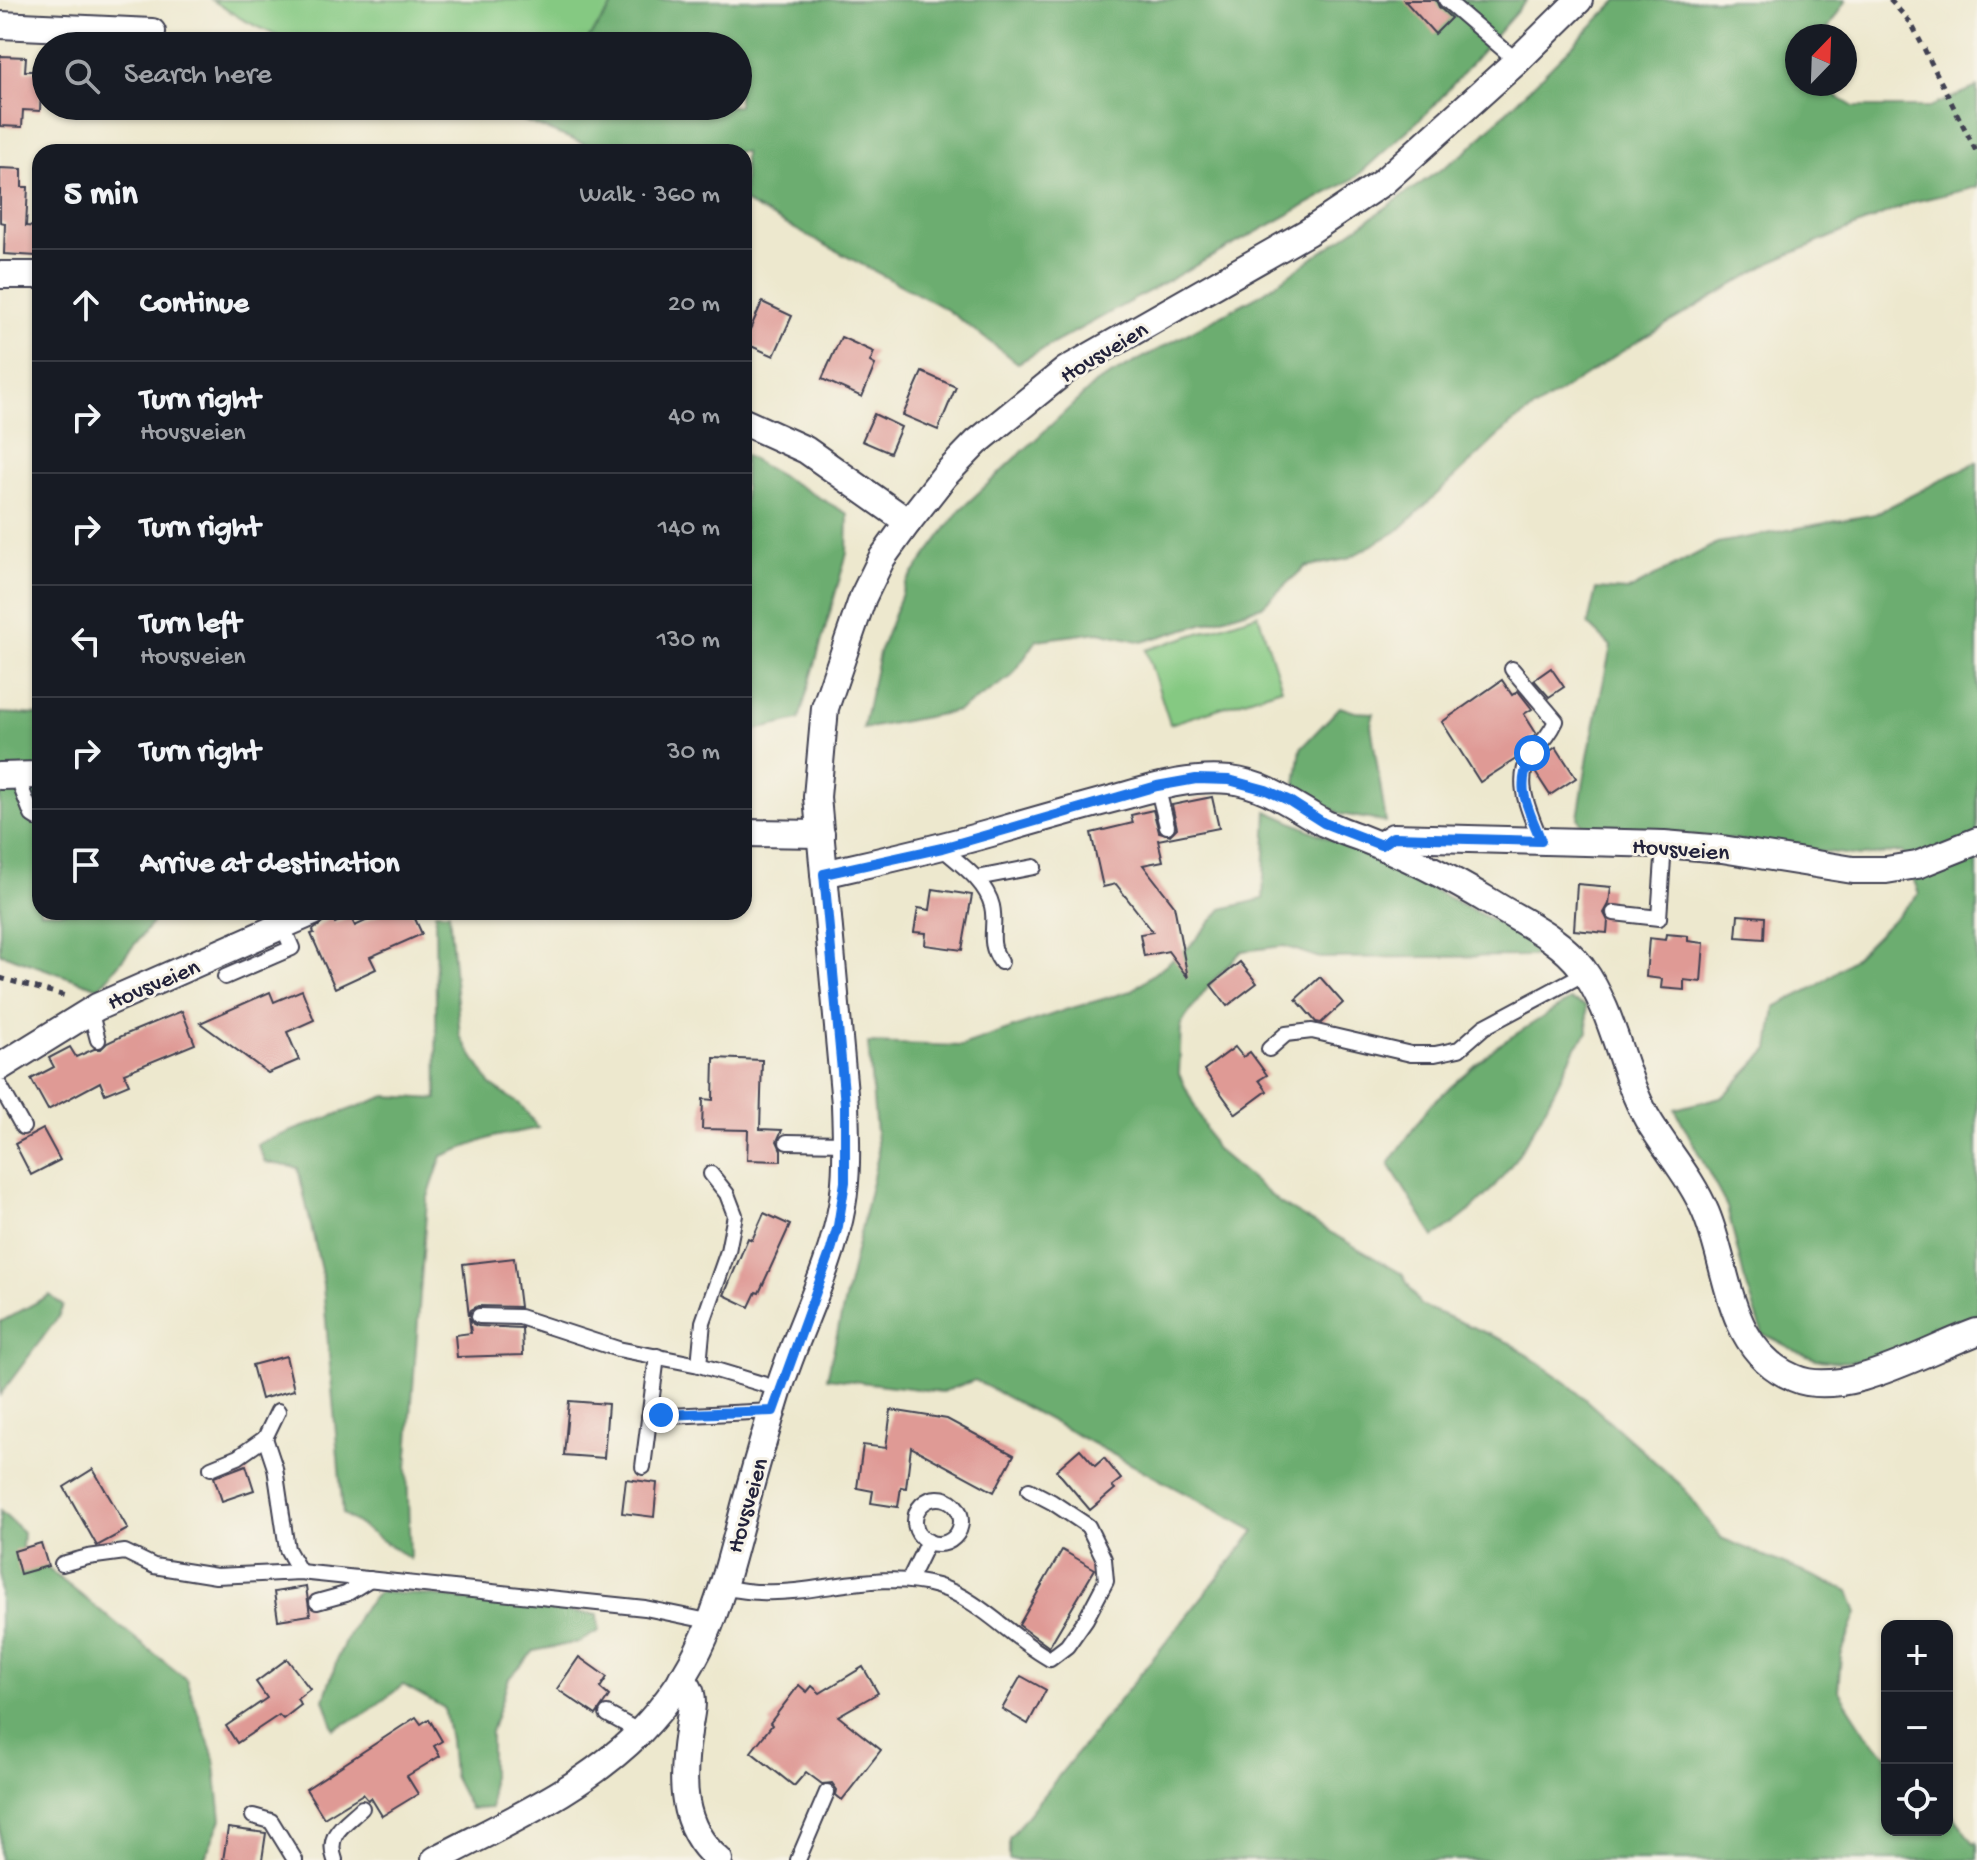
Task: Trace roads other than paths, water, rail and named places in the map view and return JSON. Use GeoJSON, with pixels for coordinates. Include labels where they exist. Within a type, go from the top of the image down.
{"type":"FeatureCollection","features":[{"type":"Feature","properties":{"kind":"street","name":"Hovsveien"},"geometry":{"type":"LineString","coordinates":[[435,1860],[577,1781],[614,1755],[640,1732],[682,1678],[713,1622],[776,1400],[838,1226],[845,1182],[846,1143],[817,797],[825,708],[863,597],[882,558],[945,475],[977,442],[1034,395],[1066,370],[1308,232],[1383,182],[1517,61],[1579,0]]}},
{"type":"Feature","properties":{"kind":"street"},"geometry":{"type":"LineString","coordinates":[[0,25],[152,32]]}},
{"type":"Feature","properties":{"kind":"street"},"geometry":{"type":"LineString","coordinates":[[0,275],[32,275]]}},
{"type":"Feature","properties":{"kind":"street"},"geometry":{"type":"LineString","coordinates":[[752,426],[806,450],[908,522]]}},
{"type":"Feature","properties":{"kind":"street"},"geometry":{"type":"LineString","coordinates":[[824,874],[942,848],[1157,786],[1196,779],[1244,783],[1288,800],[1324,823],[1446,875],[1561,945],[1585,973],[1607,1009],[1631,1084],[1647,1117],[1690,1182],[1706,1214],[1737,1318],[1753,1348],[1772,1366],[1795,1379],[1824,1385],[1889,1370],[1977,1332]]}},
{"type":"Feature","properties":{"kind":"street"},"geometry":{"type":"LineString","coordinates":[[752,833],[821,834]]}},
{"type":"Feature","properties":{"kind":"street","name":"Hovsveien"},"geometry":{"type":"LineString","coordinates":[[1381,845],[1393,837],[1664,844],[1722,849],[1853,870],[1917,865],[1977,841]]}},
{"type":"Feature","properties":{"kind":"street"},"geometry":{"type":"LineString","coordinates":[[1446,875],[1445,857],[1452,839]]}},
{"type":"Feature","properties":{"kind":"street","name":"Hovsveien"},"geometry":{"type":"LineString","coordinates":[[0,1067],[98,1006],[297,920]]}},
{"type":"Feature","properties":{"kind":"street"},"geometry":{"type":"LineString","coordinates":[[682,1678],[692,1695],[683,1763],[684,1793],[689,1818],[710,1857]]}},
{"type":"Feature","properties":{"kind":"lane"},"geometry":{"type":"LineString","coordinates":[[1446,0],[1517,61]]}},
{"type":"Feature","properties":{"kind":"lane"},"geometry":{"type":"LineString","coordinates":[[1512,669],[1556,721],[1548,737],[1532,753],[1522,773],[1524,797],[1541,841]]}},
{"type":"Feature","properties":{"kind":"lane"},"geometry":{"type":"LineString","coordinates":[[19,776],[32,815]]}},
{"type":"Feature","properties":{"kind":"lane"},"geometry":{"type":"LineString","coordinates":[[1157,786],[1167,826]]}},
{"type":"Feature","properties":{"kind":"lane"},"geometry":{"type":"LineString","coordinates":[[1614,913],[1659,918],[1664,844]]}},
{"type":"Feature","properties":{"kind":"lane"},"geometry":{"type":"LineString","coordinates":[[942,848],[977,878],[992,906],[992,950],[1001,962]]}},
{"type":"Feature","properties":{"kind":"lane"},"geometry":{"type":"LineString","coordinates":[[977,878],[1034,867]]}},
{"type":"Feature","properties":{"kind":"lane"},"geometry":{"type":"LineString","coordinates":[[225,977],[292,948],[283,927]]}},
{"type":"Feature","properties":{"kind":"lane"},"geometry":{"type":"LineString","coordinates":[[1269,1049],[1286,1034],[1312,1031],[1411,1054],[1435,1054],[1459,1049],[1484,1027],[1585,973]]}},
{"type":"Feature","properties":{"kind":"lane"},"geometry":{"type":"LineString","coordinates":[[98,1006],[98,1040]]}},
{"type":"Feature","properties":{"kind":"lane"},"geometry":{"type":"LineString","coordinates":[[0,1086],[23,1127]]}},
{"type":"Feature","properties":{"kind":"lane"},"geometry":{"type":"LineString","coordinates":[[787,1142],[846,1143]]}},
{"type":"Feature","properties":{"kind":"lane"},"geometry":{"type":"LineString","coordinates":[[699,1365],[703,1322],[728,1251],[735,1215],[727,1194],[711,1174]]}},
{"type":"Feature","properties":{"kind":"lane"},"geometry":{"type":"LineString","coordinates":[[479,1316],[520,1317],[618,1349],[699,1365],[776,1400]]}},
{"type":"Feature","properties":{"kind":"lane"},"geometry":{"type":"LineString","coordinates":[[643,1467],[657,1356]]}},
{"type":"Feature","properties":{"kind":"lane"},"geometry":{"type":"LineString","coordinates":[[649,1417],[776,1400]]}},
{"type":"Feature","properties":{"kind":"lane"},"geometry":{"type":"LineString","coordinates":[[211,1468],[238,1457],[265,1438],[278,1411]]}},
{"type":"Feature","properties":{"kind":"lane"},"geometry":{"type":"LineString","coordinates":[[265,1438],[275,1468],[287,1549],[300,1572]]}},
{"type":"Feature","properties":{"kind":"lane"},"geometry":{"type":"LineString","coordinates":[[724,1588],[761,1592],[909,1580],[940,1587],[972,1603],[1028,1647],[1050,1659],[1067,1646],[1086,1619],[1106,1581],[1104,1559],[1088,1526],[1029,1490]]}},
{"type":"Feature","properties":{"kind":"lane"},"geometry":{"type":"LineString","coordinates":[[909,1580],[928,1541]]}},
{"type":"Feature","properties":{"kind":"lane"},"geometry":{"type":"LineString","coordinates":[[62,1564],[125,1552],[154,1566],[216,1576],[300,1572],[645,1608],[713,1622]]}},
{"type":"Feature","properties":{"kind":"lane"},"geometry":{"type":"LineString","coordinates":[[317,1602],[346,1594],[370,1579]]}},
{"type":"Feature","properties":{"kind":"lane"},"geometry":{"type":"LineString","coordinates":[[607,1714],[640,1732]]}},
{"type":"Feature","properties":{"kind":"lane"},"geometry":{"type":"LineString","coordinates":[[798,1860],[827,1792]]}},
{"type":"Feature","properties":{"kind":"lane"},"geometry":{"type":"LineString","coordinates":[[335,1860],[333,1838],[344,1822],[362,1808]]}},
{"type":"Feature","properties":{"kind":"lane"},"geometry":{"type":"LineString","coordinates":[[253,1816],[271,1821],[295,1860]]}}]}
